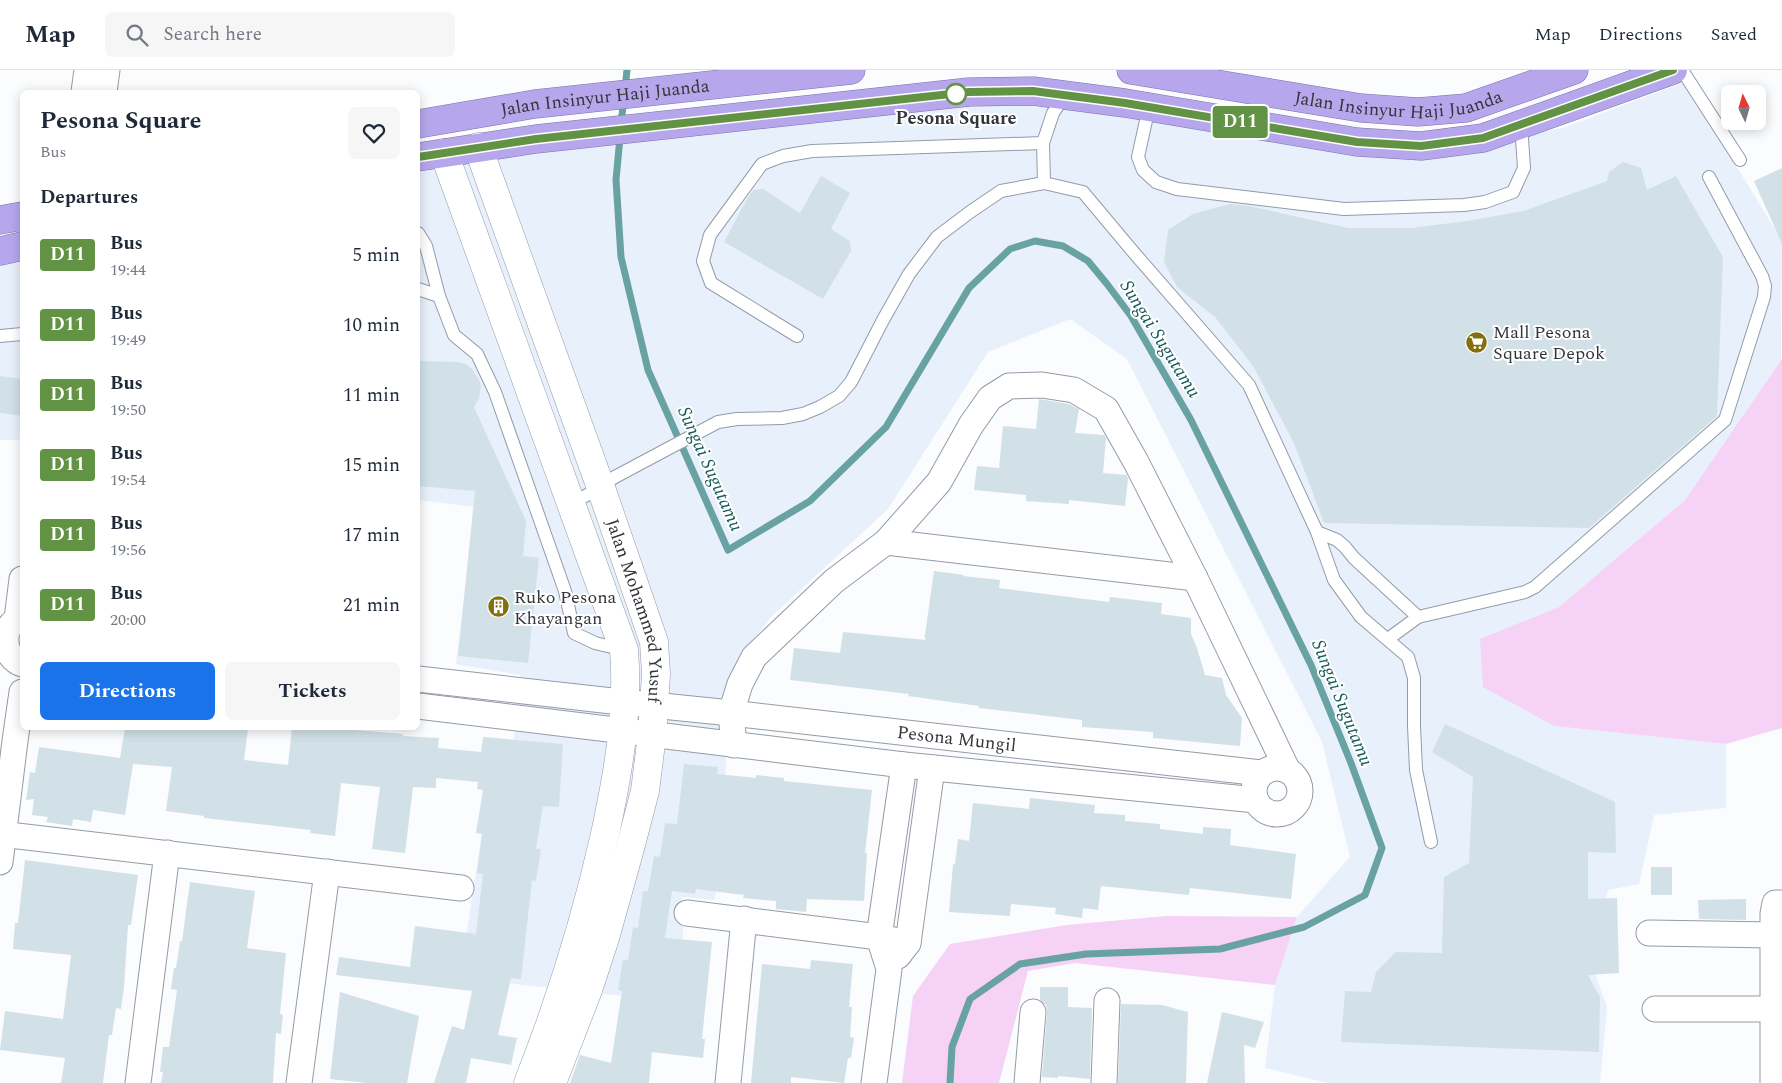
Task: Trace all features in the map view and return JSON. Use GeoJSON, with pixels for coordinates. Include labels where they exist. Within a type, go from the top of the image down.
{"type":"FeatureCollection","features":[{"type":"Feature","properties":{"kind":"highway","name":"Jalan Insinyur Haji Juanda"},"geometry":{"type":"LineString","coordinates":[[420,124],[535,104],[851,70]]}},
{"type":"Feature","properties":{"kind":"highway","name":"Jalan Insinyur Haji Juanda"},"geometry":{"type":"LineString","coordinates":[[1130,70],[1362,108],[1418,112],[1466,108],[1574,70]]}},
{"type":"Feature","properties":{"kind":"highway","name":"Jalan Insinyur Haji Juanda"},"geometry":{"type":"LineString","coordinates":[[420,157],[536,139],[969,92],[1033,91],[1149,107],[1357,142],[1421,146],[1483,138],[1673,70]]}},
{"type":"Feature","properties":{"kind":"highway"},"geometry":{"type":"LineString","coordinates":[[0,220],[20,216]]}},
{"type":"Feature","properties":{"kind":"highway"},"geometry":{"type":"LineString","coordinates":[[0,251],[20,246]]}},
{"type":"Feature","properties":{"kind":"main road","name":"Jalan Mohammed Yusuf"},"geometry":{"type":"LineString","coordinates":[[478,147],[607,483],[654,642],[656,674],[652,735],[645,791],[605,938],[588,990],[552,1083]]}},
{"type":"Feature","properties":{"kind":"main road","name":"Jalan Mohammed Yusuf"},"geometry":{"type":"LineString","coordinates":[[444,153],[624,650],[626,674],[618,702],[616,786],[577,946],[548,1033],[528,1083]]}},
{"type":"Feature","properties":{"kind":"street"},"geometry":{"type":"LineString","coordinates":[[734,745],[731,713],[740,684],[754,657],[834,581],[886,542],[939,482],[971,425],[990,398],[1009,386],[1042,385],[1074,390],[1106,409],[1136,462],[1195,578],[1287,769]]}},
{"type":"Feature","properties":{"kind":"street"},"geometry":{"type":"LineString","coordinates":[[886,542],[1195,578]]}},
{"type":"Feature","properties":{"kind":"street"},"geometry":{"type":"LineString","coordinates":[[11,658],[4,643],[12,624],[20,589]]}},
{"type":"Feature","properties":{"kind":"street","name":"Pesona Mungil"},"geometry":{"type":"LineString","coordinates":[[420,679],[1261,773]]}},
{"type":"Feature","properties":{"kind":"street"},"geometry":{"type":"LineString","coordinates":[[470,712],[474,686]]}},
{"type":"Feature","properties":{"kind":"street"},"geometry":{"type":"LineString","coordinates":[[0,862],[2,834],[20,706]]}},
{"type":"Feature","properties":{"kind":"street","name":"Pesona Mungil"},"geometry":{"type":"LineString","coordinates":[[420,706],[904,765],[1256,800]]}},
{"type":"Feature","properties":{"kind":"street"},"geometry":{"type":"LineString","coordinates":[[874,1083],[889,969],[879,937],[904,765]]}},
{"type":"Feature","properties":{"kind":"street"},"geometry":{"type":"LineString","coordinates":[[889,969],[908,942],[932,768]]}},
{"type":"Feature","properties":{"kind":"street"},"geometry":{"type":"LineString","coordinates":[[1270,768],[1287,769],[1293,773],[1301,786],[1299,801],[1288,812],[1273,814],[1260,806],[1254,795],[1255,783],[1261,773],[1270,768]]}},
{"type":"Feature","properties":{"kind":"street"},"geometry":{"type":"LineString","coordinates":[[2,834],[461,888]]}},
{"type":"Feature","properties":{"kind":"street"},"geometry":{"type":"LineString","coordinates":[[138,1083],[167,853]]}},
{"type":"Feature","properties":{"kind":"street"},"geometry":{"type":"LineString","coordinates":[[299,1083],[327,872]]}},
{"type":"Feature","properties":{"kind":"street"},"geometry":{"type":"LineString","coordinates":[[1773,1083],[1773,914],[1775,903],[1782,903]]}},
{"type":"Feature","properties":{"kind":"street"},"geometry":{"type":"LineString","coordinates":[[687,913],[908,942]]}},
{"type":"Feature","properties":{"kind":"street"},"geometry":{"type":"LineString","coordinates":[[728,1083],[744,919]]}},
{"type":"Feature","properties":{"kind":"street"},"geometry":{"type":"LineString","coordinates":[[1649,933],[1773,935]]}},
{"type":"Feature","properties":{"kind":"street"},"geometry":{"type":"LineString","coordinates":[[1104,1083],[1107,1001]]}},
{"type":"Feature","properties":{"kind":"street"},"geometry":{"type":"LineString","coordinates":[[1655,1009],[1773,1009]]}},
{"type":"Feature","properties":{"kind":"street"},"geometry":{"type":"LineString","coordinates":[[1027,1083],[1033,1012]]}},
{"type":"Feature","properties":{"kind":"lane"},"geometry":{"type":"LineString","coordinates":[[1682,70],[1740,160]]}},
{"type":"Feature","properties":{"kind":"lane"},"geometry":{"type":"LineString","coordinates":[[1044,183],[1043,143],[1053,113],[1065,95]]}},
{"type":"Feature","properties":{"kind":"lane"},"geometry":{"type":"LineString","coordinates":[[1149,107],[1138,157],[1143,170],[1156,182],[1177,189],[1344,209],[1464,205],[1485,202],[1513,192],[1524,168],[1521,124]]}},
{"type":"Feature","properties":{"kind":"lane"},"geometry":{"type":"LineString","coordinates":[[797,336],[711,283],[703,261],[710,235],[762,164],[783,156],[812,151],[1043,143]]}},
{"type":"Feature","properties":{"kind":"lane"},"geometry":{"type":"LineString","coordinates":[[1388,639],[1418,616],[1525,592],[1535,587],[1725,420],[1764,297],[1765,286],[1762,276],[1709,178]]}},
{"type":"Feature","properties":{"kind":"lane"},"geometry":{"type":"LineString","coordinates":[[571,503],[718,422],[737,419],[782,418],[803,414],[839,396],[851,382],[882,320],[909,274],[937,237],[1001,191],[1044,183],[1084,192],[1135,254],[1249,385],[1317,532],[1334,580],[1361,617],[1408,656],[1414,678],[1416,770],[1431,842]]}},
{"type":"Feature","properties":{"kind":"lane"},"geometry":{"type":"LineString","coordinates":[[420,236],[426,246],[439,296],[454,335],[478,354],[495,392],[565,591],[574,633],[595,643],[624,650]]}},
{"type":"Feature","properties":{"kind":"lane"},"geometry":{"type":"LineString","coordinates":[[420,290],[439,296]]}},
{"type":"Feature","properties":{"kind":"lane"},"geometry":{"type":"LineString","coordinates":[[0,336],[20,334]]}},
{"type":"Feature","properties":{"kind":"lane"},"geometry":{"type":"LineString","coordinates":[[1317,532],[1337,540],[1418,616]]}},
{"type":"Feature","properties":{"kind":"shaded area","name":"Mall Pesona Square Depok"},"geometry":{"type":"Polygon","coordinates":[[[1685,82],[1782,241],[1781,361],[1685,500],[1559,607],[1480,640],[1554,726],[1726,744],[1726,808],[1654,815],[1639,884],[1608,890],[1593,968],[1607,1007],[1600,1083],[1328,1083],[1265,1068],[1275,985],[1297,917],[1350,857],[1322,742],[1127,359],[1070,319],[988,352],[888,509],[770,618],[734,667],[715,900],[682,897],[685,1009],[633,997],[460,978],[489,786],[509,788],[520,675],[456,664],[475,507],[420,500],[420,164],[977,99],[1200,115],[1416,155],[1563,128],[1685,82]]]}},
{"type":"Feature","properties":{"kind":"shaded area"},"geometry":{"type":"Polygon","coordinates":[[[20,246],[19,440],[0,440],[0,251],[20,246]]]}},
{"type":"Feature","properties":{"kind":"shaded area"},"geometry":{"type":"Polygon","coordinates":[[[1782,359],[1782,728],[1726,744],[1554,726],[1483,687],[1480,639],[1559,607],[1685,500],[1782,359]]]}},
{"type":"Feature","properties":{"kind":"shaded area"},"geometry":{"type":"Polygon","coordinates":[[[1166,916],[1297,917],[1275,985],[1075,963],[1028,971],[999,1083],[902,1083],[913,996],[950,944],[1067,925],[1166,916]]]}},
{"type":"Feature","properties":{"kind":"building","name":"Mall Pesona Square Depok"},"geometry":{"type":"Polygon","coordinates":[[[1623,162],[1641,168],[1647,190],[1676,176],[1723,257],[1717,416],[1589,528],[1324,523],[1294,443],[1253,366],[1215,317],[1177,287],[1164,262],[1168,230],[1193,214],[1230,204],[1249,206],[1348,228],[1411,228],[1523,211],[1607,181],[1609,172],[1623,162]]]}},
{"type":"Feature","properties":{"kind":"building"},"geometry":{"type":"Polygon","coordinates":[[[1782,168],[1782,244],[1754,181],[1782,168]]]}},
{"type":"Feature","properties":{"kind":"building"},"geometry":{"type":"Polygon","coordinates":[[[821,176],[850,193],[831,229],[850,241],[851,251],[823,299],[724,242],[753,190],[763,189],[800,213],[821,176]]]}},
{"type":"Feature","properties":{"kind":"building"},"geometry":{"type":"Polygon","coordinates":[[[420,361],[466,364],[472,369],[479,380],[481,386],[479,398],[474,407],[526,521],[523,556],[539,558],[528,663],[458,656],[475,491],[420,486],[420,361]]]}},
{"type":"Feature","properties":{"kind":"building"},"geometry":{"type":"Polygon","coordinates":[[[0,376],[20,379],[20,416],[0,413],[0,376]]]}},
{"type":"Feature","properties":{"kind":"building"},"geometry":{"type":"Polygon","coordinates":[[[1039,399],[1069,404],[1079,409],[1075,433],[1104,435],[1106,438],[1103,473],[1127,475],[1125,506],[1069,500],[1069,504],[1026,501],[1026,495],[974,490],[977,466],[999,468],[1003,426],[1036,429],[1039,399]]]}},
{"type":"Feature","properties":{"kind":"building"},"geometry":{"type":"Polygon","coordinates":[[[934,571],[1000,580],[999,588],[1109,602],[1110,597],[1162,603],[1161,614],[1191,618],[1191,634],[1205,675],[1222,678],[1226,695],[1242,718],[1240,746],[1153,738],[1153,732],[1082,727],[1082,720],[979,708],[979,706],[908,696],[909,694],[790,680],[794,648],[840,653],[843,632],[926,640],[924,635],[934,571]]]}},
{"type":"Feature","properties":{"kind":"building"},"geometry":{"type":"Polygon","coordinates":[[[1445,724],[1615,802],[1616,853],[1588,852],[1588,899],[1617,898],[1619,973],[1588,975],[1600,997],[1599,1052],[1341,1042],[1345,991],[1371,992],[1376,972],[1396,952],[1442,953],[1444,877],[1469,863],[1473,777],[1432,752],[1445,724]]]}},
{"type":"Feature","properties":{"kind":"building"},"geometry":{"type":"Polygon","coordinates":[[[125,730],[248,730],[244,760],[288,765],[292,730],[354,730],[439,738],[438,748],[481,752],[483,737],[563,744],[559,807],[543,806],[536,849],[541,849],[536,881],[532,880],[521,979],[511,978],[498,1035],[517,1038],[511,1065],[471,1058],[466,1083],[434,1083],[452,1026],[464,1030],[472,991],[336,975],[339,957],[410,967],[415,926],[476,934],[483,874],[477,873],[482,834],[476,833],[483,790],[477,789],[478,782],[436,778],[436,788],[413,787],[405,853],[372,849],[380,787],[341,783],[335,836],[310,833],[311,830],[204,818],[204,816],[166,811],[172,767],[133,764],[125,815],[93,810],[91,822],[73,819],[72,826],[46,822],[48,817],[32,815],[34,799],[26,800],[30,772],[35,773],[39,747],[120,758],[125,730]]]}},
{"type":"Feature","properties":{"kind":"building"},"geometry":{"type":"Polygon","coordinates":[[[684,764],[718,767],[717,774],[756,778],[756,775],[784,778],[784,781],[872,790],[865,853],[867,853],[864,901],[807,899],[806,912],[776,909],[776,901],[743,898],[744,895],[696,889],[695,894],[672,891],[665,938],[712,942],[702,1039],[705,1039],[703,1058],[652,1052],[649,1083],[570,1083],[580,1055],[611,1063],[622,991],[618,990],[623,960],[628,960],[633,927],[638,928],[643,891],[648,891],[654,856],[660,857],[665,823],[677,824],[684,764]]]}},
{"type":"Feature","properties":{"kind":"building"},"geometry":{"type":"Polygon","coordinates":[[[1030,798],[1095,805],[1094,813],[1125,815],[1125,821],[1160,824],[1160,829],[1203,834],[1203,827],[1231,829],[1230,845],[1296,854],[1291,899],[1190,888],[1189,895],[1101,886],[1098,910],[1083,908],[1082,918],[1055,914],[1056,908],[1011,904],[1010,916],[949,912],[953,864],[955,864],[958,839],[969,841],[973,803],[1029,809],[1030,798]]]}},
{"type":"Feature","properties":{"kind":"building"},"geometry":{"type":"Polygon","coordinates":[[[25,860],[138,875],[131,925],[128,925],[121,1009],[116,1008],[112,1035],[109,1035],[103,1083],[61,1083],[65,1058],[0,1050],[5,1011],[63,1019],[71,955],[13,949],[25,860]]]}},
{"type":"Feature","properties":{"kind":"building"},"geometry":{"type":"Polygon","coordinates":[[[1651,867],[1672,867],[1672,895],[1651,895],[1651,867]]]}},
{"type":"Feature","properties":{"kind":"building"},"geometry":{"type":"Polygon","coordinates":[[[190,882],[255,891],[247,948],[286,953],[280,1014],[283,1015],[281,1034],[276,1033],[273,1083],[161,1083],[163,1072],[160,1072],[163,1047],[169,1047],[177,990],[171,989],[174,968],[176,968],[180,941],[182,941],[190,882]]]}},
{"type":"Feature","properties":{"kind":"building"},"geometry":{"type":"Polygon","coordinates":[[[1746,899],[1746,920],[1699,919],[1698,900],[1746,899]]]}},
{"type":"Feature","properties":{"kind":"building"},"geometry":{"type":"Polygon","coordinates":[[[811,960],[853,964],[849,1007],[852,1007],[850,1037],[854,1038],[851,1058],[848,1058],[844,1083],[791,1077],[791,1083],[751,1083],[762,964],[810,969],[811,960]]]}},
{"type":"Feature","properties":{"kind":"building"},"geometry":{"type":"Polygon","coordinates":[[[1040,987],[1068,987],[1068,1007],[1092,1008],[1090,1079],[1058,1076],[1058,1078],[1042,1077],[1047,1013],[1046,1005],[1040,1000],[1040,987]]]}},
{"type":"Feature","properties":{"kind":"building"},"geometry":{"type":"Polygon","coordinates":[[[340,992],[419,1016],[407,1083],[367,1083],[330,1079],[340,992]]]}},
{"type":"Feature","properties":{"kind":"building"},"geometry":{"type":"Polygon","coordinates":[[[1121,1004],[1162,1005],[1188,1012],[1186,1083],[1118,1083],[1121,1004]]]}},
{"type":"Feature","properties":{"kind":"building"},"geometry":{"type":"Polygon","coordinates":[[[1222,1012],[1264,1022],[1255,1048],[1244,1045],[1245,1083],[1207,1083],[1222,1012]]]}},
{"type":"Feature","properties":{"kind":"waterway","name":"Sungai Sugutamu"},"geometry":{"type":"LineString","coordinates":[[625,89],[627,70]]}},
{"type":"Feature","properties":{"kind":"waterway","name":"Sungai Sugutamu"},"geometry":{"type":"LineString","coordinates":[[621,123],[624,99]]}},
{"type":"Feature","properties":{"kind":"waterway","name":"Sungai Sugutamu"},"geometry":{"type":"LineString","coordinates":[[620,137],[616,180],[621,257],[648,370],[728,550],[810,501],[886,427],[969,288],[1010,249],[1035,241],[1063,246],[1088,261],[1131,316],[1191,420],[1311,665],[1351,763],[1382,848],[1365,895],[1304,927],[1220,949],[1086,954],[1020,964],[970,999],[952,1047],[950,1083]]}},
{"type":"Feature","properties":{"kind":"bus line","name":"D11"},"geometry":{"type":"LineString","coordinates":[[420,157],[536,139],[969,92],[1033,91],[1125,103],[1357,142],[1421,146],[1483,138],[1673,70]]}},
{"type":"Feature","properties":{"kind":"place","name":"Pesona Square"},"geometry":{"type":"Point","coordinates":[956,94]}},
{"type":"Feature","properties":{"kind":"place","name":"Mall Pesona Square Depok"},"geometry":{"type":"Point","coordinates":[1477,342]}},
{"type":"Feature","properties":{"kind":"place","name":"Ruko Pesona Khayangan"},"geometry":{"type":"Point","coordinates":[498,607]}}]}
